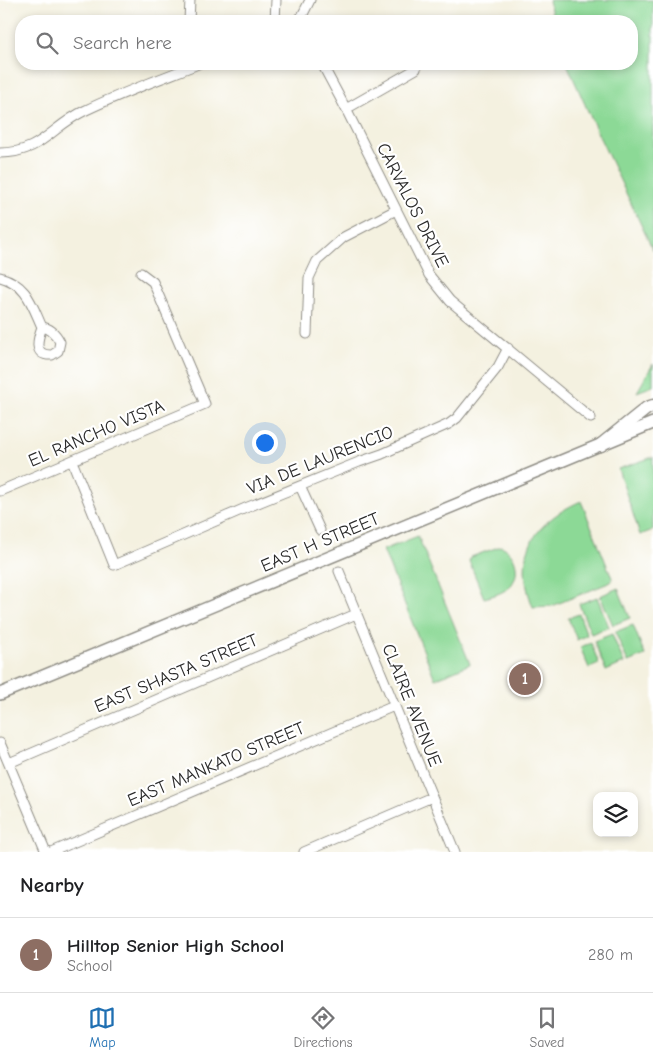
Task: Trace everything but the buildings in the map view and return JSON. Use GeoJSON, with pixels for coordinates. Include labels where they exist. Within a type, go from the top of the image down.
{"type":"FeatureCollection","features":[{"type":"Feature","properties":{"kind":"highway"},"geometry":{"type":"LineString","coordinates":[[601,444],[647,408],[653,406]]}},
{"type":"Feature","properties":{"kind":"main road","name":"EAST H STREET"},"geometry":{"type":"LineString","coordinates":[[0,694],[653,423]]}},
{"type":"Feature","properties":{"kind":"street"},"geometry":{"type":"LineString","coordinates":[[189,15],[190,0]]}},
{"type":"Feature","properties":{"kind":"street"},"geometry":{"type":"LineString","coordinates":[[275,15],[276,0]]}},
{"type":"Feature","properties":{"kind":"street"},"geometry":{"type":"LineString","coordinates":[[302,15],[310,0]]}},
{"type":"Feature","properties":{"kind":"street"},"geometry":{"type":"LineString","coordinates":[[175,73],[178,70]]}},
{"type":"Feature","properties":{"kind":"street"},"geometry":{"type":"LineString","coordinates":[[0,154],[28,149],[63,123],[82,112],[183,70]]}},
{"type":"Feature","properties":{"kind":"street","name":"CARVALOS DRIVE"},"geometry":{"type":"LineString","coordinates":[[325,70],[431,278],[450,301],[591,418]]}},
{"type":"Feature","properties":{"kind":"street"},"geometry":{"type":"LineString","coordinates":[[346,109],[414,70]]}},
{"type":"Feature","properties":{"kind":"street"},"geometry":{"type":"LineString","coordinates":[[307,334],[309,278],[317,261],[344,237],[396,210]]}},
{"type":"Feature","properties":{"kind":"street","name":"EL RANCHO VISTA"},"geometry":{"type":"LineString","coordinates":[[0,491],[205,404],[153,282],[141,273]]}},
{"type":"Feature","properties":{"kind":"street"},"geometry":{"type":"LineString","coordinates":[[0,277],[24,290],[42,327]]}},
{"type":"Feature","properties":{"kind":"street","name":"VIA DE LAURENCIO"},"geometry":{"type":"LineString","coordinates":[[72,461],[114,565],[248,507],[382,454],[449,424],[457,418],[498,367],[508,348]]}},
{"type":"Feature","properties":{"kind":"street"},"geometry":{"type":"LineString","coordinates":[[300,486],[320,530]]}},
{"type":"Feature","properties":{"kind":"street","name":"CLAIRE AVENUE"},"geometry":{"type":"LineString","coordinates":[[338,571],[455,852]]}},
{"type":"Feature","properties":{"kind":"street","name":"EAST SHASTA STREET"},"geometry":{"type":"LineString","coordinates":[[9,763],[356,614]]}},
{"type":"Feature","properties":{"kind":"street","name":"EAST MANKATO STREET"},"geometry":{"type":"LineString","coordinates":[[51,852],[394,706]]}},
{"type":"Feature","properties":{"kind":"street"},"geometry":{"type":"LineString","coordinates":[[0,743],[46,852]]}},
{"type":"Feature","properties":{"kind":"street"},"geometry":{"type":"LineString","coordinates":[[304,852],[432,797]]}},
{"type":"Feature","properties":{"kind":"green space"},"geometry":{"type":"Polygon","coordinates":[[[549,0],[653,0],[653,250],[570,70],[638,70],[638,15],[552,15],[549,0]]]}},
{"type":"Feature","properties":{"kind":"green space"},"geometry":{"type":"Polygon","coordinates":[[[653,364],[653,386],[637,392],[653,364]]]}},
{"type":"Feature","properties":{"kind":"green space"},"geometry":{"type":"Polygon","coordinates":[[[653,457],[653,530],[640,535],[618,469],[653,457]]]}},
{"type":"Feature","properties":{"kind":"green space"},"geometry":{"type":"Polygon","coordinates":[[[581,501],[612,578],[611,582],[552,606],[533,607],[527,589],[525,572],[526,557],[531,543],[550,520],[581,501]]]}},
{"type":"Feature","properties":{"kind":"green space"},"geometry":{"type":"Polygon","coordinates":[[[418,536],[470,664],[435,679],[383,550],[418,536]]]}},
{"type":"Feature","properties":{"kind":"green space"},"geometry":{"type":"Polygon","coordinates":[[[501,546],[507,549],[514,560],[516,566],[515,579],[504,591],[484,598],[469,561],[471,557],[501,546]]]}},
{"type":"Feature","properties":{"kind":"green space"},"geometry":{"type":"Polygon","coordinates":[[[618,588],[630,618],[613,625],[600,596],[618,588]]]}},
{"type":"Feature","properties":{"kind":"green space"},"geometry":{"type":"Polygon","coordinates":[[[597,597],[609,627],[591,634],[579,604],[597,597]]]}},
{"type":"Feature","properties":{"kind":"green space"},"geometry":{"type":"Polygon","coordinates":[[[579,614],[587,635],[577,640],[568,618],[579,614]]]}},
{"type":"Feature","properties":{"kind":"green space"},"geometry":{"type":"Polygon","coordinates":[[[633,625],[645,655],[628,662],[615,632],[633,625]]]}},
{"type":"Feature","properties":{"kind":"green space"},"geometry":{"type":"Polygon","coordinates":[[[612,634],[624,663],[606,671],[594,641],[612,634]]]}},
{"type":"Feature","properties":{"kind":"green space"},"geometry":{"type":"Polygon","coordinates":[[[591,643],[599,664],[589,668],[580,647],[591,643]]]}},
{"type":"Feature","properties":{"kind":"place","name":"Hilltop Senior High School"},"geometry":{"type":"Point","coordinates":[525,679]}}]}
